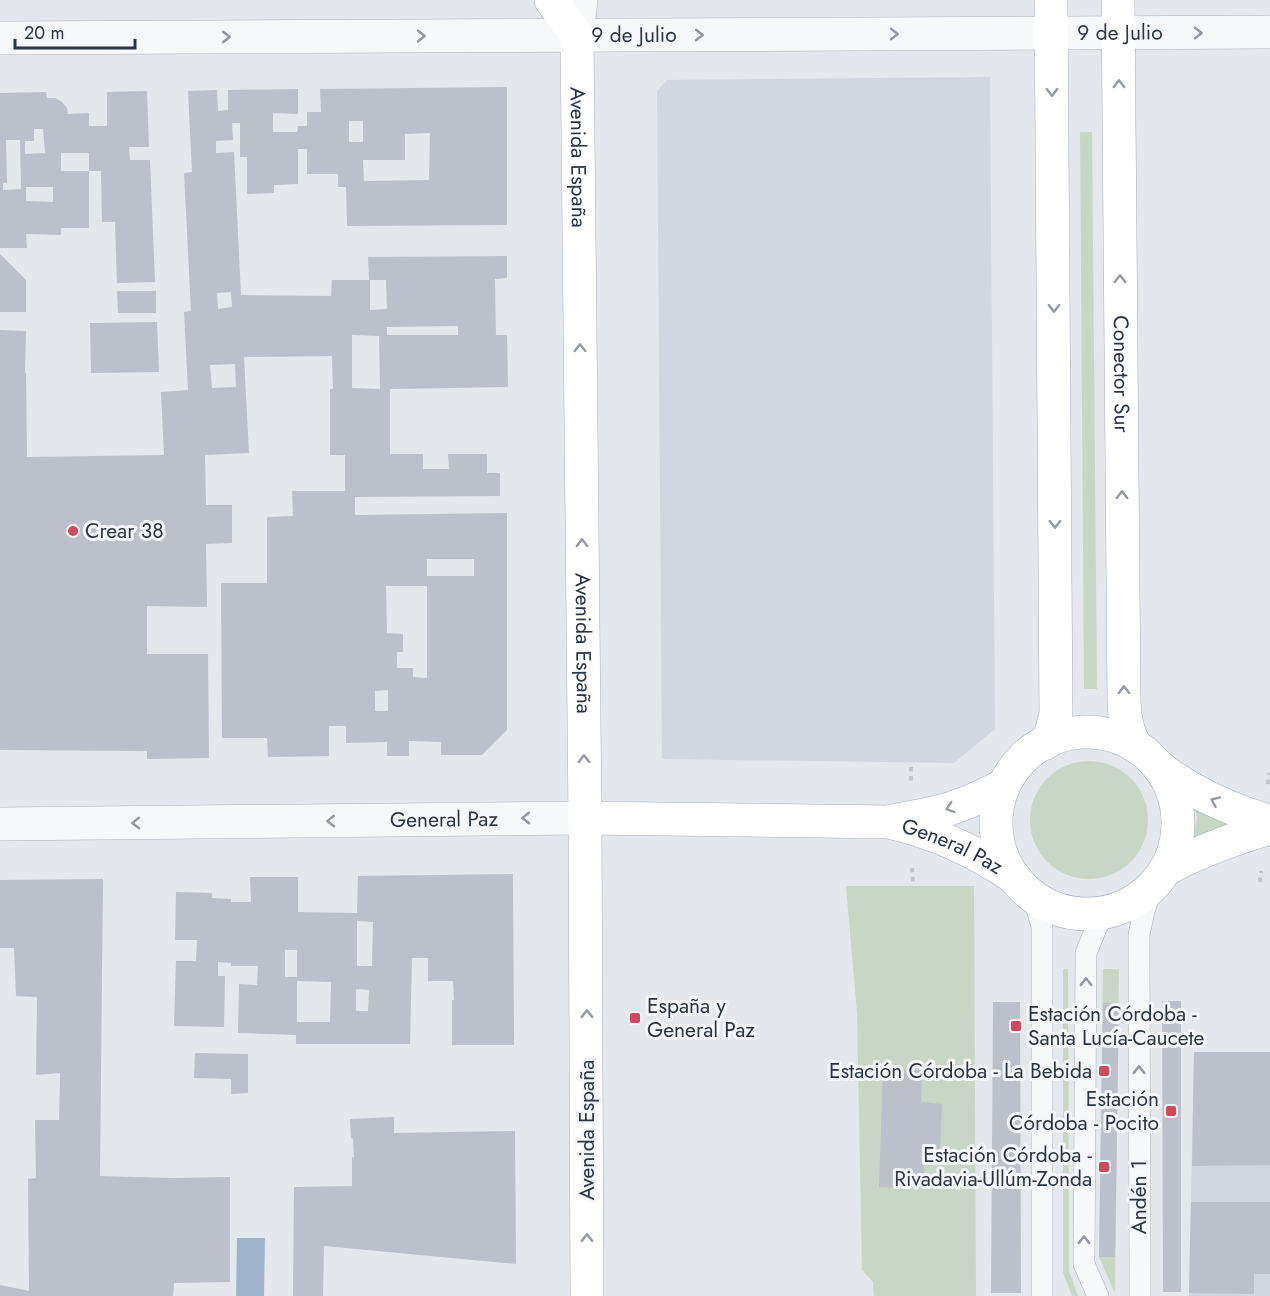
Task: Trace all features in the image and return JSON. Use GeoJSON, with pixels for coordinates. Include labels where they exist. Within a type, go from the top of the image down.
{"type":"FeatureCollection","features":[{"type":"Feature","properties":{"kind":"main road"},"geometry":{"type":"LineString","coordinates":[[551,0],[578,35]]}},
{"type":"Feature","properties":{"kind":"main road"},"geometry":{"type":"LineString","coordinates":[[1046,743],[1055,722],[1057,700],[1051,0]]}},
{"type":"Feature","properties":{"kind":"main road","name":"Conector Sur"},"geometry":{"type":"LineString","coordinates":[[1118,0],[1124,715],[1127,727],[1145,756],[1163,774],[1173,793],[1178,814],[1177,835],[1172,855],[1159,877]]}},
{"type":"Feature","properties":{"kind":"main road","name":"Avenida España"},"geometry":{"type":"LineString","coordinates":[[578,35],[587,1296]]}},
{"type":"Feature","properties":{"kind":"main road"},"geometry":{"type":"LineString","coordinates":[[1270,821],[1235,810],[1205,796],[1176,780],[1114,736],[1093,733],[1072,734],[1046,743],[1036,748],[1018,764],[1004,785],[998,802],[996,822],[998,843],[1005,863],[1023,887],[1050,906],[1070,913],[1091,914],[1131,903],[1159,877],[1196,854],[1270,828]]}},
{"type":"Feature","properties":{"kind":"main road","name":"General Paz"},"geometry":{"type":"LineString","coordinates":[[585,818],[888,822],[953,808],[984,796],[1004,785]]}},
{"type":"Feature","properties":{"kind":"main road","name":"General Paz"},"geometry":{"type":"LineString","coordinates":[[888,822],[954,844],[980,857],[1023,887]]}},
{"type":"Feature","properties":{"kind":"street"},"geometry":{"type":"LineString","coordinates":[[578,35],[581,0]]}},
{"type":"Feature","properties":{"kind":"street","name":"9 de Julio"},"geometry":{"type":"LineString","coordinates":[[0,38],[1270,32]]}},
{"type":"Feature","properties":{"kind":"street","name":"General Paz"},"geometry":{"type":"LineString","coordinates":[[0,825],[585,818]]}},
{"type":"Feature","properties":{"kind":"lane","name":"Andén 1"},"geometry":{"type":"LineString","coordinates":[[1140,1296],[1139,935],[1144,911],[1159,877]]}},
{"type":"Feature","properties":{"kind":"lane"},"geometry":{"type":"LineString","coordinates":[[1023,887],[1036,906],[1042,926],[1042,1296]]}},
{"type":"Feature","properties":{"kind":"lane"},"geometry":{"type":"LineString","coordinates":[[1098,1296],[1084,1264],[1086,953],[1097,926],[1107,911]]}},
{"type":"Feature","properties":{"kind":"lane"},"geometry":{"type":"LineString","coordinates":[[1042,1264],[1055,1296]]}},
{"type":"Feature","properties":{"kind":"shaded area"},"geometry":{"type":"Polygon","coordinates":[[[990,77],[995,729],[954,763],[662,759],[657,91],[667,80],[990,77]]]}},
{"type":"Feature","properties":{"kind":"shaded area"},"geometry":{"type":"Polygon","coordinates":[[[1194,1052],[1270,1052],[1270,1296],[1189,1296],[1194,1052]]]}},
{"type":"Feature","properties":{"kind":"green space"},"geometry":{"type":"Polygon","coordinates":[[[1080,132],[1092,132],[1097,689],[1084,689],[1080,132]]]}},
{"type":"Feature","properties":{"kind":"green space"},"geometry":{"type":"Polygon","coordinates":[[[1089,761],[1112,765],[1131,778],[1144,797],[1148,820],[1144,843],[1131,862],[1112,875],[1089,879],[1066,875],[1047,862],[1034,843],[1030,820],[1034,797],[1047,778],[1066,765],[1089,761]]]}},
{"type":"Feature","properties":{"kind":"green space"},"geometry":{"type":"Polygon","coordinates":[[[1194,802],[1260,824],[1193,841],[1197,818],[1194,802]]]}},
{"type":"Feature","properties":{"kind":"green space"},"geometry":{"type":"Polygon","coordinates":[[[846,886],[974,886],[976,1296],[874,1296],[873,1282],[862,1270],[857,1013],[846,886]]]}},
{"type":"Feature","properties":{"kind":"green space"},"geometry":{"type":"Polygon","coordinates":[[[1063,969],[1068,969],[1069,1271],[1078,1296],[1072,1296],[1063,1272],[1063,969]]]}},
{"type":"Feature","properties":{"kind":"green space"},"geometry":{"type":"Polygon","coordinates":[[[1103,969],[1119,969],[1115,1293],[1099,1257],[1103,969]]]}},
{"type":"Feature","properties":{"kind":"water"},"geometry":{"type":"Polygon","coordinates":[[[237,1238],[265,1238],[264,1296],[236,1296],[237,1238]]]}},
{"type":"Feature","properties":{"kind":"building"},"geometry":{"type":"Polygon","coordinates":[[[507,87],[507,225],[347,226],[346,187],[338,187],[338,174],[307,174],[307,149],[298,149],[298,184],[274,185],[274,193],[247,194],[247,157],[240,157],[240,123],[232,123],[233,140],[216,141],[216,153],[234,152],[241,295],[331,296],[332,280],[369,280],[368,257],[507,256],[507,278],[495,279],[496,335],[507,335],[508,387],[390,389],[390,454],[423,454],[423,469],[449,469],[448,454],[487,454],[487,473],[500,473],[500,496],[355,497],[355,515],[507,513],[507,730],[482,755],[441,755],[441,742],[409,741],[409,756],[387,756],[387,742],[346,743],[346,726],[329,726],[329,756],[268,757],[267,738],[222,738],[221,583],[267,583],[267,517],[293,516],[292,491],[345,491],[345,455],[330,455],[332,356],[244,357],[249,453],[205,455],[206,505],[232,505],[232,543],[206,544],[207,607],[147,606],[147,654],[208,654],[209,758],[147,759],[147,751],[0,750],[0,330],[26,331],[27,457],[164,455],[161,392],[188,390],[184,312],[191,311],[184,173],[192,172],[188,91],[217,90],[218,111],[228,110],[228,90],[298,89],[298,114],[273,113],[273,132],[297,132],[298,126],[307,126],[307,112],[321,112],[320,89],[507,87]],[[349,121],[349,142],[363,142],[363,121],[349,121]],[[430,133],[405,134],[405,160],[363,160],[364,181],[429,180],[430,133]],[[370,280],[370,310],[387,309],[386,280],[370,280]],[[231,292],[217,293],[218,309],[232,307],[231,292]],[[458,326],[387,327],[387,335],[458,335],[458,326]],[[352,335],[352,388],[380,389],[379,336],[352,335]],[[235,364],[210,365],[212,388],[236,387],[235,364]],[[427,559],[427,576],[474,576],[474,559],[427,559]],[[386,586],[387,633],[403,634],[403,652],[397,652],[397,668],[413,668],[413,677],[427,678],[427,586],[386,586]],[[388,690],[375,691],[375,711],[388,711],[388,690]]]}},
{"type":"Feature","properties":{"kind":"building"},"geometry":{"type":"Polygon","coordinates":[[[147,91],[149,147],[129,147],[130,160],[150,160],[155,282],[117,283],[115,222],[102,222],[101,171],[89,171],[89,228],[61,228],[61,235],[26,234],[27,248],[0,248],[0,93],[46,92],[47,98],[55,98],[62,102],[68,114],[89,113],[89,126],[107,126],[107,92],[147,91]],[[34,129],[34,141],[25,141],[25,154],[45,153],[43,129],[34,129]],[[6,140],[7,183],[3,183],[3,190],[21,189],[20,140],[6,140]],[[61,153],[61,171],[89,171],[89,153],[61,153]],[[26,187],[26,201],[53,202],[53,187],[26,187]]]}},
{"type":"Feature","properties":{"kind":"building"},"geometry":{"type":"Polygon","coordinates":[[[0,254],[26,280],[26,312],[0,312],[0,254]]]}},
{"type":"Feature","properties":{"kind":"building"},"geometry":{"type":"Polygon","coordinates":[[[117,291],[156,291],[156,313],[118,313],[117,291]]]}},
{"type":"Feature","properties":{"kind":"building"},"geometry":{"type":"Polygon","coordinates":[[[157,322],[159,372],[91,373],[90,323],[157,322]]]}},
{"type":"Feature","properties":{"kind":"building"},"geometry":{"type":"Polygon","coordinates":[[[513,874],[514,1045],[452,1045],[453,981],[428,981],[428,958],[412,958],[410,1044],[296,1044],[296,1035],[238,1033],[239,984],[257,985],[258,966],[231,966],[231,963],[218,962],[218,976],[225,976],[224,1027],[174,1026],[176,961],[196,961],[197,940],[175,940],[176,892],[212,893],[212,898],[231,899],[231,902],[251,902],[250,877],[298,877],[298,912],[357,913],[358,876],[513,874]],[[357,921],[357,966],[372,966],[373,922],[357,921]],[[285,950],[285,977],[297,977],[297,950],[285,950]],[[297,981],[297,1022],[330,1022],[331,982],[297,981]],[[356,989],[356,1011],[368,1011],[369,990],[356,989]]]}},
{"type":"Feature","properties":{"kind":"building"},"geometry":{"type":"Polygon","coordinates":[[[103,879],[100,1176],[230,1177],[230,1282],[174,1283],[173,1296],[0,1296],[0,1285],[29,1291],[28,1179],[36,1178],[35,1120],[59,1120],[60,1073],[36,1075],[37,997],[16,996],[14,948],[0,948],[0,880],[103,879]]]}},
{"type":"Feature","properties":{"kind":"building"},"geometry":{"type":"Polygon","coordinates":[[[1162,1001],[1181,1001],[1181,1292],[1163,1292],[1162,1001]]]}},
{"type":"Feature","properties":{"kind":"building"},"geometry":{"type":"Polygon","coordinates":[[[993,1002],[1020,1002],[1021,1293],[991,1293],[993,1002]]]}},
{"type":"Feature","properties":{"kind":"building"},"geometry":{"type":"Polygon","coordinates":[[[1103,1003],[1119,1003],[1115,1257],[1099,1257],[1103,1003]]]}},
{"type":"Feature","properties":{"kind":"building"},"geometry":{"type":"Polygon","coordinates":[[[1194,1052],[1270,1052],[1270,1165],[1192,1166],[1194,1052]]]}},
{"type":"Feature","properties":{"kind":"building"},"geometry":{"type":"Polygon","coordinates":[[[195,1053],[248,1054],[248,1093],[231,1094],[231,1079],[194,1078],[195,1053]]]}},
{"type":"Feature","properties":{"kind":"building"},"geometry":{"type":"Polygon","coordinates":[[[883,1069],[922,1070],[921,1102],[942,1104],[940,1150],[925,1150],[923,1189],[879,1187],[883,1069]]]}},
{"type":"Feature","properties":{"kind":"building"},"geometry":{"type":"Polygon","coordinates":[[[394,1117],[394,1133],[515,1131],[516,1264],[324,1246],[323,1296],[293,1296],[294,1187],[352,1186],[352,1157],[354,1158],[350,1119],[394,1117]]]}},
{"type":"Feature","properties":{"kind":"building"},"geometry":{"type":"Polygon","coordinates":[[[1191,1202],[1270,1202],[1270,1274],[1254,1274],[1254,1294],[1189,1293],[1191,1202]]]}},
{"type":"Feature","properties":{"kind":"place","name":"Crear 38"},"geometry":{"type":"Point","coordinates":[73,531]}},
{"type":"Feature","properties":{"kind":"place","name":"España y General Paz"},"geometry":{"type":"Point","coordinates":[635,1018]}},
{"type":"Feature","properties":{"kind":"place","name":"Estación Córdoba - Santa Lucía-Caucete"},"geometry":{"type":"Point","coordinates":[1016,1026]}},
{"type":"Feature","properties":{"kind":"place","name":"Estación Córdoba - La Bebida"},"geometry":{"type":"Point","coordinates":[1104,1071]}},
{"type":"Feature","properties":{"kind":"place","name":"Estación Córdoba - Pocito"},"geometry":{"type":"Point","coordinates":[1171,1111]}},
{"type":"Feature","properties":{"kind":"place","name":"Estación Córdoba - Rivadavia-Ullúm-Zonda"},"geometry":{"type":"Point","coordinates":[1104,1167]}}]}
